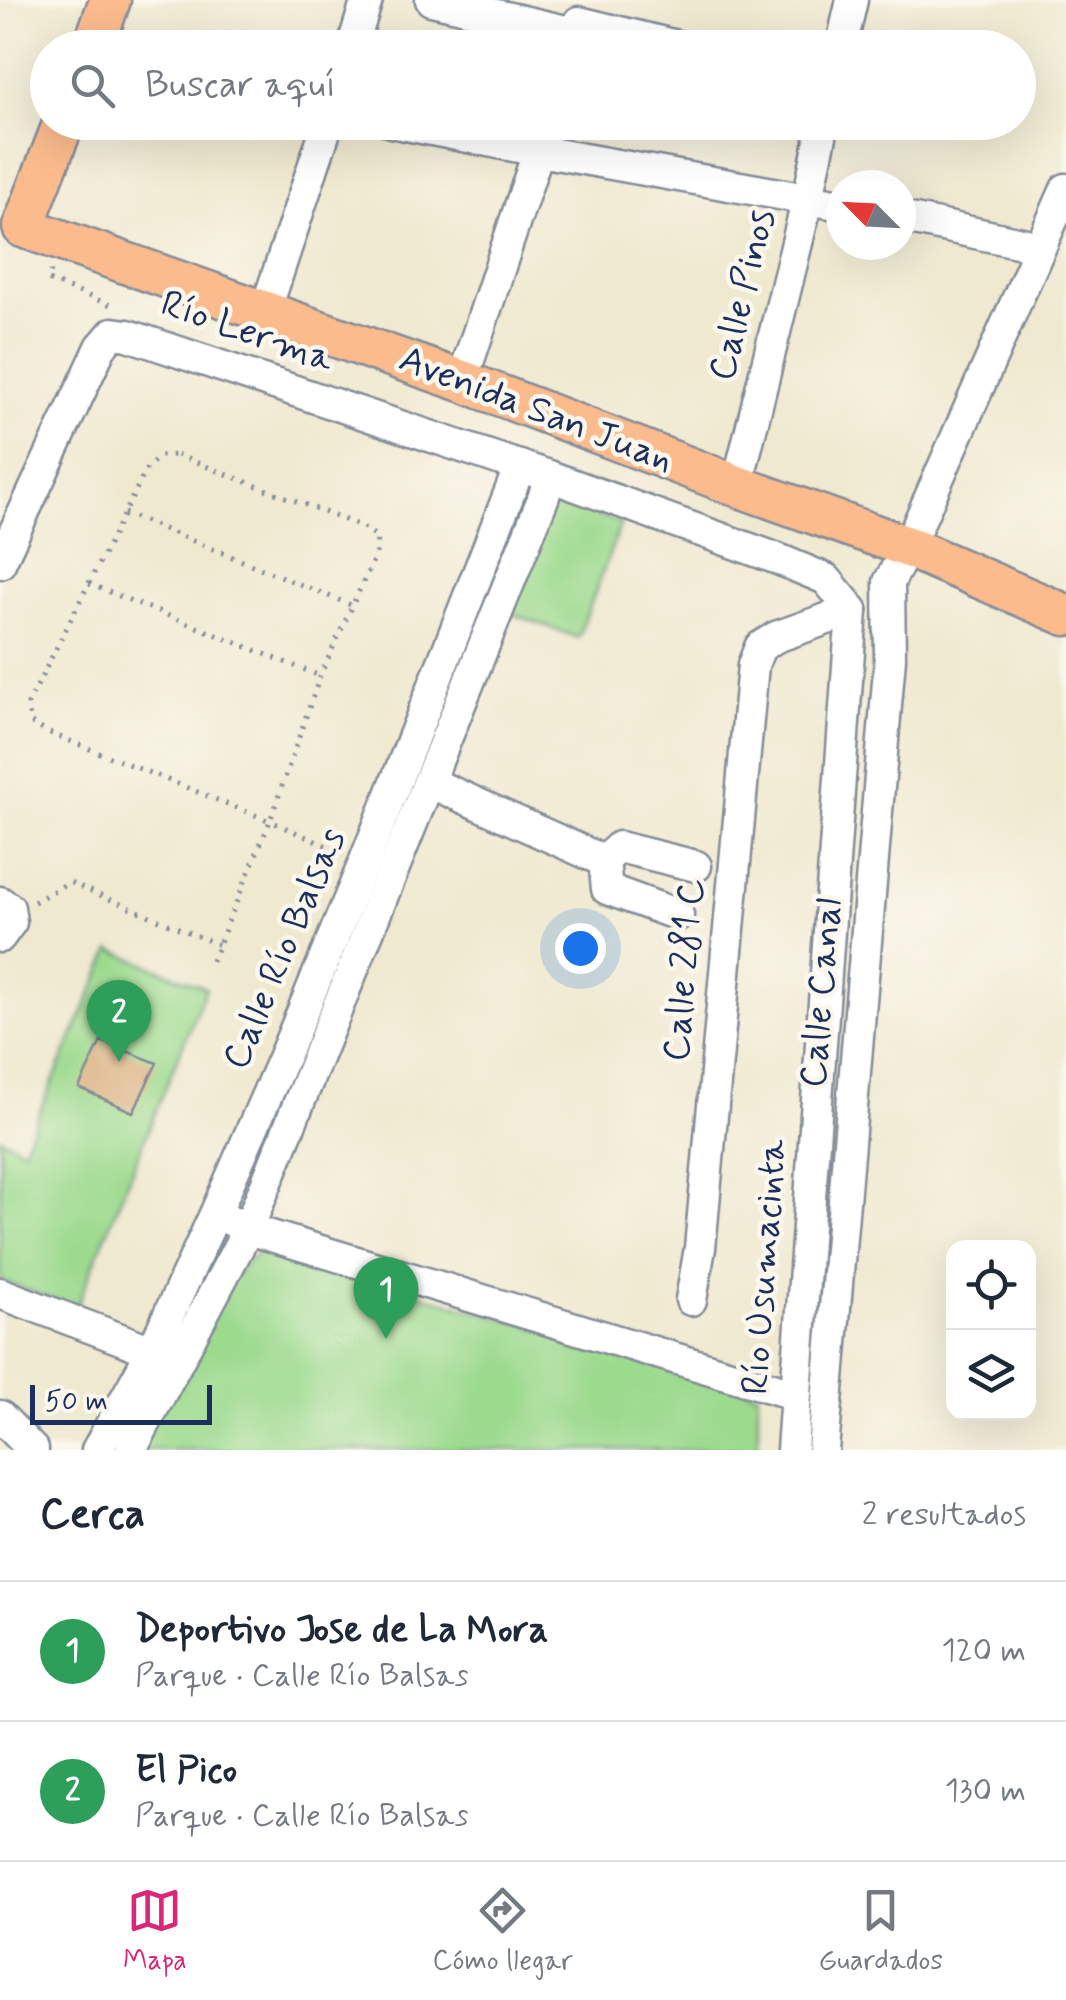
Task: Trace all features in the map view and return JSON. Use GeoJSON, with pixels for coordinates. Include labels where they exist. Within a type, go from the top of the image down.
{"type":"FeatureCollection","features":[{"type":"Feature","properties":{"kind":"main road"},"geometry":{"type":"LineString","coordinates":[[99,30],[110,0]]}},
{"type":"Feature","properties":{"kind":"main road"},"geometry":{"type":"LineString","coordinates":[[11,222],[54,140]]}},
{"type":"Feature","properties":{"kind":"main road","name":"Avenida San Juan"},"geometry":{"type":"LineString","coordinates":[[11,222],[462,381],[908,548],[1066,615]]}},
{"type":"Feature","properties":{"kind":"street"},"geometry":{"type":"LineString","coordinates":[[358,30],[368,0]]}},
{"type":"Feature","properties":{"kind":"street"},"geometry":{"type":"LineString","coordinates":[[431,0],[578,26]]}},
{"type":"Feature","properties":{"kind":"street"},"geometry":{"type":"LineString","coordinates":[[844,30],[852,0]]}},
{"type":"Feature","properties":{"kind":"street"},"geometry":{"type":"LineString","coordinates":[[265,312],[322,140]]}},
{"type":"Feature","properties":{"kind":"street"},"geometry":{"type":"LineString","coordinates":[[462,381],[543,140]]}},
{"type":"Feature","properties":{"kind":"street"},"geometry":{"type":"LineString","coordinates":[[557,140],[826,202]]}},
{"type":"Feature","properties":{"kind":"street","name":"Calle Pinos"},"geometry":{"type":"LineString","coordinates":[[737,486],[820,140]]}},
{"type":"Feature","properties":{"kind":"street","name":"Calle Canal"},"geometry":{"type":"LineString","coordinates":[[824,1450],[890,658],[889,582],[908,548],[1066,189]]}},
{"type":"Feature","properties":{"kind":"street"},"geometry":{"type":"LineString","coordinates":[[916,221],[1040,247]]}},
{"type":"Feature","properties":{"kind":"street"},"geometry":{"type":"LineString","coordinates":[[0,563],[101,346],[113,334]]}},
{"type":"Feature","properties":{"kind":"street","name":"Río Lerma"},"geometry":{"type":"LineString","coordinates":[[113,334],[128,335],[535,471],[778,559],[826,580],[852,610]]}},
{"type":"Feature","properties":{"kind":"street","name":"Calle Río Balsas"},"geometry":{"type":"LineString","coordinates":[[131,1450],[248,1230],[544,496],[535,471]]}},
{"type":"Feature","properties":{"kind":"street","name":"Calle Río Balsas"},"geometry":{"type":"LineString","coordinates":[[97,1450],[152,1351],[216,1212],[535,471]]}},
{"type":"Feature","properties":{"kind":"street","name":"Calle 281 C"},"geometry":{"type":"LineString","coordinates":[[691,1300],[700,1248],[753,665],[760,647],[776,637],[852,610]]}},
{"type":"Feature","properties":{"kind":"street","name":"Río Usumacinta"},"geometry":{"type":"LineString","coordinates":[[792,1450],[852,610]]}},
{"type":"Feature","properties":{"kind":"street"},"geometry":{"type":"LineString","coordinates":[[429,782],[604,861]]}},
{"type":"Feature","properties":{"kind":"street"},"geometry":{"type":"LineString","coordinates":[[604,861],[619,846],[696,866]]}},
{"type":"Feature","properties":{"kind":"street"},"geometry":{"type":"LineString","coordinates":[[604,861],[607,890],[678,916]]}},
{"type":"Feature","properties":{"kind":"street"},"geometry":{"type":"LineString","coordinates":[[216,1212],[248,1230],[796,1394]]}},
{"type":"Feature","properties":{"kind":"street"},"geometry":{"type":"LineString","coordinates":[[0,1293],[152,1351]]}},
{"type":"Feature","properties":{"kind":"street"},"geometry":{"type":"LineString","coordinates":[[0,1416],[32,1450]]}},
{"type":"Feature","properties":{"kind":"path"},"geometry":{"type":"LineString","coordinates":[[63,241],[48,280],[117,307],[113,334]]}},
{"type":"Feature","properties":{"kind":"path"},"geometry":{"type":"LineString","coordinates":[[212,961],[270,820],[320,676],[376,554],[377,537],[362,527],[177,456],[160,456],[147,468],[28,704],[30,722],[46,732],[270,820],[364,862]]}},
{"type":"Feature","properties":{"kind":"path"},"geometry":{"type":"LineString","coordinates":[[124,513],[351,606]]}},
{"type":"Feature","properties":{"kind":"path"},"geometry":{"type":"LineString","coordinates":[[89,584],[320,676]]}},
{"type":"Feature","properties":{"kind":"path"},"geometry":{"type":"LineString","coordinates":[[3,918],[70,882],[219,945]]}},
{"type":"Feature","properties":{"kind":"green space"},"geometry":{"type":"Polygon","coordinates":[[[549,500],[621,523],[578,638],[504,611],[549,500]]]}},
{"type":"Feature","properties":{"kind":"green space"},"geometry":{"type":"Polygon","coordinates":[[[111,950],[206,988],[76,1308],[0,1280],[0,1137],[23,1149],[111,950]]]}},
{"type":"Feature","properties":{"kind":"green space"},"geometry":{"type":"Polygon","coordinates":[[[262,1248],[758,1393],[758,1450],[138,1450],[224,1286],[262,1248]]]}},
{"type":"Feature","properties":{"kind":"building"},"geometry":{"type":"Polygon","coordinates":[[[101,1041],[157,1063],[133,1112],[79,1088],[101,1041]]]}},
{"type":"Feature","properties":{"kind":"place","name":"El Pico"},"geometry":{"type":"Point","coordinates":[119,1062]}},
{"type":"Feature","properties":{"kind":"place","name":"Deportivo Jose de La Mora"},"geometry":{"type":"Point","coordinates":[386,1339]}}]}
